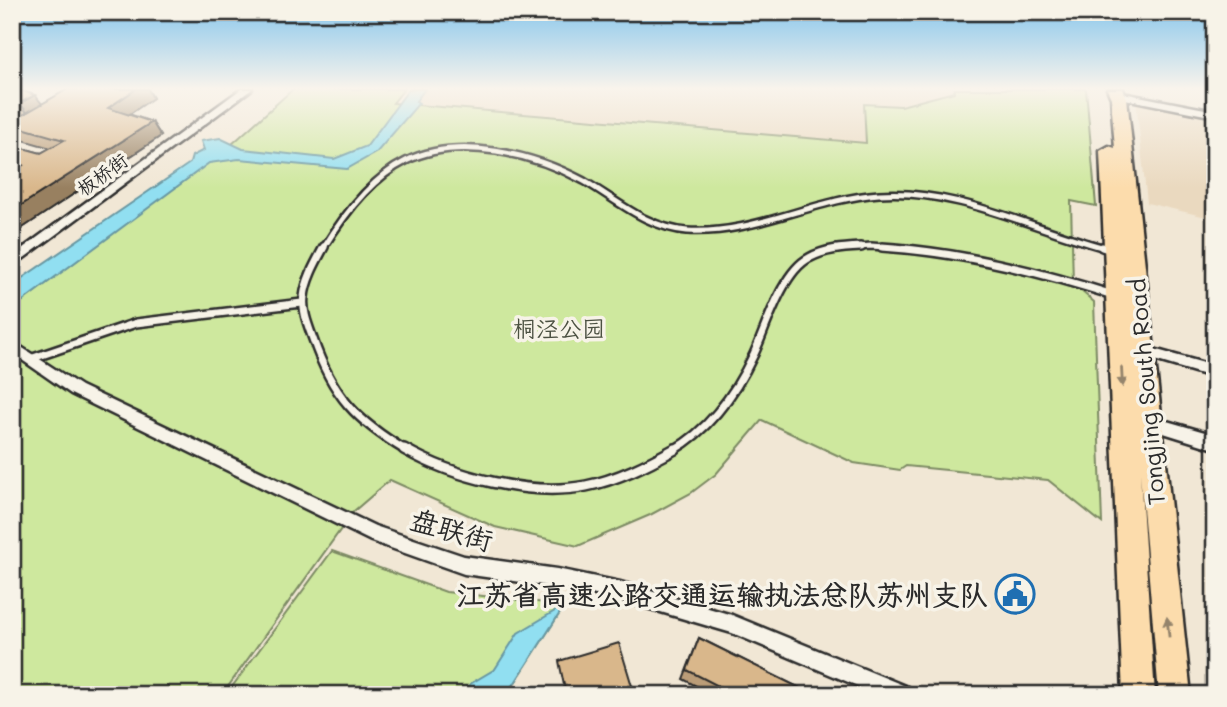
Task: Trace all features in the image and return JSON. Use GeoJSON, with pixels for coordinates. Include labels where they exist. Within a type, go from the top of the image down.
{"type":"FeatureCollection","features":[{"type":"Feature","properties":{"kind":"main road","name":"Tongjing South Road"},"geometry":{"type":"LineString","coordinates":[[1114,122],[1136,418],[1139,695]]}},
{"type":"Feature","properties":{"kind":"main road","name":"Tongjing South Road"},"geometry":{"type":"LineString","coordinates":[[1136,418],[1175,695]]}},
{"type":"Feature","properties":{"kind":"street","name":"板桥街"},"geometry":{"type":"LineString","coordinates":[[12,263],[202,122]]}},
{"type":"Feature","properties":{"kind":"street","name":"盘联街"},"geometry":{"type":"LineString","coordinates":[[12,346],[76,390],[372,533],[464,565],[557,578],[620,591],[732,624],[903,695]]}},
{"type":"Feature","properties":{"kind":"street"},"geometry":{"type":"LineString","coordinates":[[1131,348],[1215,372]]}},
{"type":"Feature","properties":{"kind":"street"},"geometry":{"type":"LineString","coordinates":[[1136,418],[1215,442]]}},
{"type":"Feature","properties":{"kind":"lane"},"geometry":{"type":"LineString","coordinates":[[1125,253],[1061,236],[1003,214],[954,200],[904,193],[838,201],[722,232],[682,231],[645,219],[578,178],[522,155],[480,150],[433,152],[406,160],[372,187],[352,208],[314,265],[302,303],[325,378],[355,413],[396,446],[453,474],[523,486],[584,487],[638,467],[685,443],[726,403],[750,362],[786,286],[797,268],[810,257],[836,250],[891,246],[943,252],[1085,285],[1128,300]]}},
{"type":"Feature","properties":{"kind":"lane"},"geometry":{"type":"LineString","coordinates":[[33,358],[136,324],[302,303]]}},
{"type":"Feature","properties":{"kind":"shaded area"},"geometry":{"type":"Polygon","coordinates":[[[618,122],[865,122],[866,143],[618,122]]]}},
{"type":"Feature","properties":{"kind":"shaded area"},"geometry":{"type":"Polygon","coordinates":[[[1138,122],[1215,122],[1215,219],[1147,203],[1138,122]]]}},
{"type":"Feature","properties":{"kind":"green space","name":"桐泾公园"},"geometry":{"type":"Polygon","coordinates":[[[256,122],[618,122],[866,143],[865,122],[1089,122],[1096,206],[1071,201],[1073,284],[1094,302],[1102,523],[1048,480],[906,466],[900,470],[854,463],[762,420],[716,474],[691,493],[650,515],[578,546],[495,527],[390,480],[354,511],[222,695],[12,695],[12,309],[231,145],[256,122]]]}},
{"type":"Feature","properties":{"kind":"green space"},"geometry":{"type":"Polygon","coordinates":[[[332,551],[446,592],[565,605],[507,695],[226,695],[332,551]]]}},
{"type":"Feature","properties":{"kind":"water"},"geometry":{"type":"Polygon","coordinates":[[[385,122],[403,122],[377,152],[347,169],[239,159],[209,163],[12,309],[12,285],[190,163],[192,156],[204,150],[201,141],[220,138],[243,149],[334,159],[367,146],[385,122]]]}},
{"type":"Feature","properties":{"kind":"water"},"geometry":{"type":"Polygon","coordinates":[[[565,605],[507,695],[464,695],[470,684],[495,669],[518,633],[565,605]]]}},
{"type":"Feature","properties":{"kind":"building"},"geometry":{"type":"Polygon","coordinates":[[[12,122],[152,122],[12,211],[12,172],[23,165],[12,162],[12,145],[41,153],[64,140],[12,125],[12,122]]]}},
{"type":"Feature","properties":{"kind":"building"},"geometry":{"type":"Polygon","coordinates":[[[699,638],[814,695],[736,695],[687,670],[699,638]]]}},
{"type":"Feature","properties":{"kind":"building"},"geometry":{"type":"Polygon","coordinates":[[[619,643],[632,686],[605,695],[566,695],[559,661],[619,643]]]}},
{"type":"Feature","properties":{"kind":"place","name":"江苏省高速公路交通运输执法总队苏州支队"},"geometry":{"type":"Point","coordinates":[1015,594]}}]}
